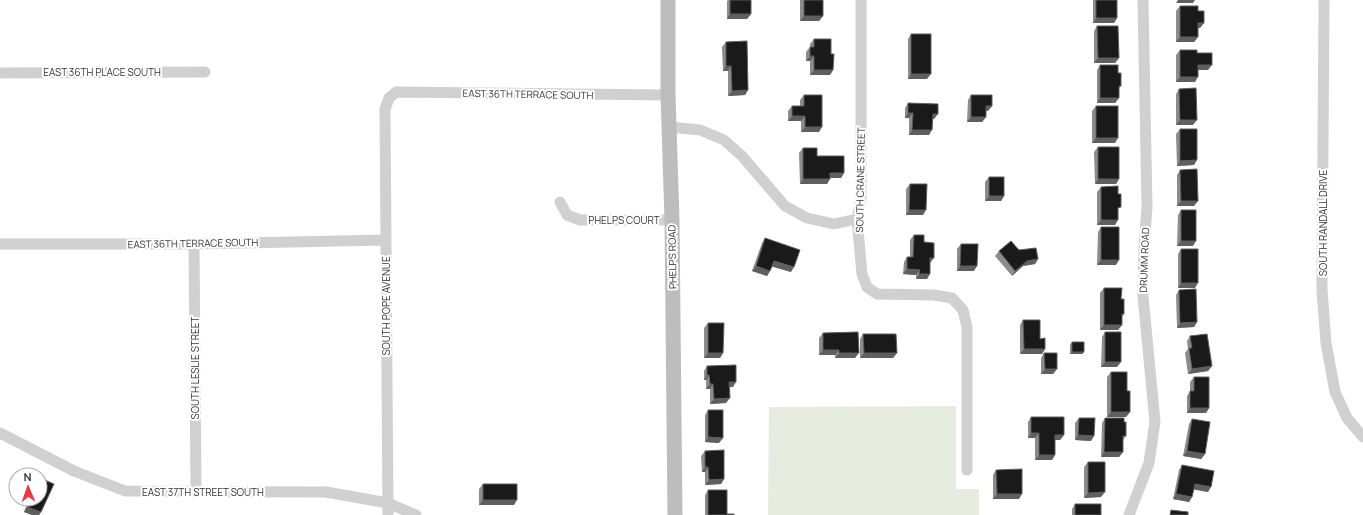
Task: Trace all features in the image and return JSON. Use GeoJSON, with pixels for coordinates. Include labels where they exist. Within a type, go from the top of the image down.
{"type":"FeatureCollection","features":[{"type":"Feature","properties":{"kind":"street","name":"PHELPS ROAD"},"geometry":{"type":"LineString","coordinates":[[668,0],[668,95],[672,220],[675,515]]}},
{"type":"Feature","properties":{"kind":"street","name":"SOUTH CRANE STREET"},"geometry":{"type":"LineString","coordinates":[[861,0],[861,199],[857,219],[862,274],[867,287],[877,294],[934,295],[952,298],[963,310],[967,327],[967,470]]}},
{"type":"Feature","properties":{"kind":"street","name":"DRUMM ROAD"},"geometry":{"type":"LineString","coordinates":[[1129,515],[1149,463],[1155,422],[1143,296],[1144,247],[1147,207],[1143,0]]}},
{"type":"Feature","properties":{"kind":"street","name":"SOUTH RANDALL DRIVE"},"geometry":{"type":"LineString","coordinates":[[1324,0],[1322,290],[1326,344],[1335,392],[1347,418],[1363,437]]}},
{"type":"Feature","properties":{"kind":"street","name":"EAST 36TH PLACE SOUTH"},"geometry":{"type":"LineString","coordinates":[[0,73],[205,72]]}},
{"type":"Feature","properties":{"kind":"street","name":"EAST 36TH TERRACE SOUTH"},"geometry":{"type":"LineString","coordinates":[[389,98],[396,92],[668,95]]}},
{"type":"Feature","properties":{"kind":"street","name":"SOUTH POPE AVENUE"},"geometry":{"type":"LineString","coordinates":[[388,515],[385,109],[389,98]]}},
{"type":"Feature","properties":{"kind":"street"},"geometry":{"type":"LineString","coordinates":[[670,127],[700,130],[724,140],[742,156],[785,206],[807,218],[834,224],[857,219]]}},
{"type":"Feature","properties":{"kind":"street","name":"PHELPS COURT"},"geometry":{"type":"LineString","coordinates":[[560,202],[567,215],[580,220],[672,220]]}},
{"type":"Feature","properties":{"kind":"street","name":"EAST 36TH TERRACE SOUTH"},"geometry":{"type":"LineString","coordinates":[[0,244],[194,244],[386,240]]}},
{"type":"Feature","properties":{"kind":"street","name":"SOUTH LESLIE STREET"},"geometry":{"type":"LineString","coordinates":[[194,244],[196,492]]}},
{"type":"Feature","properties":{"kind":"street","name":"EAST 37TH STREET SOUTH"},"geometry":{"type":"LineString","coordinates":[[0,433],[74,471],[125,491],[326,492],[388,503],[416,515]]}},
{"type":"Feature","properties":{"kind":"shaded area"},"geometry":{"type":"Polygon","coordinates":[[[956,406],[956,489],[979,489],[979,515],[768,515],[769,407],[956,406]]]}},
{"type":"Feature","properties":{"kind":"building"},"geometry":{"type":"Polygon","coordinates":[[[730,0],[751,0],[751,14],[730,14],[730,0]]]}},
{"type":"Feature","properties":{"kind":"building"},"geometry":{"type":"Polygon","coordinates":[[[804,0],[823,0],[823,16],[804,16],[804,0]]]}},
{"type":"Feature","properties":{"kind":"building"},"geometry":{"type":"Polygon","coordinates":[[[1096,0],[1117,0],[1117,18],[1096,18],[1096,0]]]}},
{"type":"Feature","properties":{"kind":"building"},"geometry":{"type":"Polygon","coordinates":[[[1180,6],[1198,6],[1198,11],[1204,11],[1204,23],[1198,23],[1198,37],[1180,37],[1180,6]]]}},
{"type":"Feature","properties":{"kind":"building"},"geometry":{"type":"Polygon","coordinates":[[[1097,26],[1118,26],[1119,58],[1098,58],[1097,26]]]}},
{"type":"Feature","properties":{"kind":"building"},"geometry":{"type":"Polygon","coordinates":[[[911,34],[931,34],[931,74],[911,74],[911,34]]]}},
{"type":"Feature","properties":{"kind":"building"},"geometry":{"type":"Polygon","coordinates":[[[814,39],[831,39],[831,54],[834,54],[833,70],[814,70],[814,56],[810,56],[810,47],[814,47],[814,39]]]}},
{"type":"Feature","properties":{"kind":"building"},"geometry":{"type":"Polygon","coordinates":[[[747,41],[748,90],[732,91],[731,66],[726,66],[726,42],[747,41]]]}},
{"type":"Feature","properties":{"kind":"building"},"geometry":{"type":"Polygon","coordinates":[[[1180,50],[1197,50],[1197,53],[1212,53],[1212,65],[1198,65],[1198,77],[1180,77],[1180,50]]]}},
{"type":"Feature","properties":{"kind":"building"},"geometry":{"type":"Polygon","coordinates":[[[1100,65],[1118,65],[1118,73],[1121,73],[1119,98],[1100,98],[1100,65]]]}},
{"type":"Feature","properties":{"kind":"building"},"geometry":{"type":"Polygon","coordinates":[[[1196,88],[1197,120],[1180,120],[1179,89],[1196,88]]]}},
{"type":"Feature","properties":{"kind":"building"},"geometry":{"type":"Polygon","coordinates":[[[804,95],[822,95],[822,127],[805,127],[805,116],[792,116],[792,106],[804,106],[804,95]]]}},
{"type":"Feature","properties":{"kind":"building"},"geometry":{"type":"Polygon","coordinates":[[[971,95],[992,95],[992,106],[986,106],[986,117],[971,117],[971,95]]]}},
{"type":"Feature","properties":{"kind":"building"},"geometry":{"type":"Polygon","coordinates":[[[908,103],[938,104],[938,114],[933,114],[932,130],[912,130],[913,113],[908,113],[908,103]]]}},
{"type":"Feature","properties":{"kind":"building"},"geometry":{"type":"Polygon","coordinates":[[[1096,106],[1118,106],[1118,138],[1096,138],[1096,106]]]}},
{"type":"Feature","properties":{"kind":"building"},"geometry":{"type":"Polygon","coordinates":[[[1180,129],[1197,129],[1197,160],[1180,161],[1180,129]]]}},
{"type":"Feature","properties":{"kind":"building"},"geometry":{"type":"Polygon","coordinates":[[[1098,147],[1119,147],[1119,179],[1098,179],[1098,147]]]}},
{"type":"Feature","properties":{"kind":"building"},"geometry":{"type":"Polygon","coordinates":[[[803,148],[817,148],[817,156],[844,156],[844,173],[830,173],[830,179],[803,179],[803,148]]]}},
{"type":"Feature","properties":{"kind":"building"},"geometry":{"type":"Polygon","coordinates":[[[1197,169],[1198,201],[1181,201],[1180,170],[1197,169]]]}},
{"type":"Feature","properties":{"kind":"building"},"geometry":{"type":"Polygon","coordinates":[[[989,177],[1004,177],[1004,196],[989,196],[989,177]]]}},
{"type":"Feature","properties":{"kind":"building"},"geometry":{"type":"Polygon","coordinates":[[[910,184],[927,184],[926,210],[909,210],[910,184]]]}},
{"type":"Feature","properties":{"kind":"building"},"geometry":{"type":"Polygon","coordinates":[[[1118,186],[1118,194],[1121,194],[1121,207],[1118,208],[1118,220],[1101,220],[1101,187],[1118,186]]]}},
{"type":"Feature","properties":{"kind":"building"},"geometry":{"type":"Polygon","coordinates":[[[1181,210],[1196,210],[1196,241],[1181,241],[1181,210]]]}},
{"type":"Feature","properties":{"kind":"building"},"geometry":{"type":"Polygon","coordinates":[[[1101,227],[1119,227],[1119,260],[1101,260],[1101,227]]]}},
{"type":"Feature","properties":{"kind":"building"},"geometry":{"type":"Polygon","coordinates":[[[914,235],[924,235],[924,242],[934,243],[934,258],[930,258],[930,274],[919,274],[920,270],[907,269],[907,257],[913,257],[914,235]]]}},
{"type":"Feature","properties":{"kind":"building"},"geometry":{"type":"Polygon","coordinates":[[[765,238],[800,250],[794,267],[774,261],[770,271],[756,266],[765,238]]]}},
{"type":"Feature","properties":{"kind":"building"},"geometry":{"type":"Polygon","coordinates":[[[1011,241],[1019,250],[1036,248],[1038,259],[1027,261],[1015,271],[999,251],[1011,241]]]}},
{"type":"Feature","properties":{"kind":"building"},"geometry":{"type":"Polygon","coordinates":[[[961,244],[978,244],[977,266],[960,266],[961,244]]]}},
{"type":"Feature","properties":{"kind":"building"},"geometry":{"type":"Polygon","coordinates":[[[1181,249],[1198,249],[1198,283],[1181,283],[1181,249]]]}},
{"type":"Feature","properties":{"kind":"building"},"geometry":{"type":"Polygon","coordinates":[[[1104,288],[1122,288],[1121,299],[1124,299],[1124,314],[1122,314],[1122,325],[1104,325],[1104,288]]]}},
{"type":"Feature","properties":{"kind":"building"},"geometry":{"type":"Polygon","coordinates":[[[1196,289],[1197,322],[1180,323],[1179,290],[1196,289]]]}},
{"type":"Feature","properties":{"kind":"building"},"geometry":{"type":"Polygon","coordinates":[[[1023,320],[1040,320],[1040,339],[1045,338],[1045,349],[1024,349],[1023,320]]]}},
{"type":"Feature","properties":{"kind":"building"},"geometry":{"type":"Polygon","coordinates":[[[708,323],[724,323],[723,353],[708,353],[708,323]]]}},
{"type":"Feature","properties":{"kind":"building"},"geometry":{"type":"Polygon","coordinates":[[[858,332],[859,353],[839,353],[839,350],[823,350],[823,333],[858,332]]]}},
{"type":"Feature","properties":{"kind":"building"},"geometry":{"type":"Polygon","coordinates":[[[1105,332],[1121,332],[1121,362],[1105,362],[1105,332]]]}},
{"type":"Feature","properties":{"kind":"building"},"geometry":{"type":"Polygon","coordinates":[[[863,334],[896,334],[897,353],[864,353],[863,334]]]}},
{"type":"Feature","properties":{"kind":"building"},"geometry":{"type":"Polygon","coordinates":[[[1207,334],[1212,366],[1192,369],[1189,348],[1192,348],[1190,336],[1207,334]]]}},
{"type":"Feature","properties":{"kind":"building"},"geometry":{"type":"Polygon","coordinates":[[[1072,342],[1084,342],[1084,352],[1072,352],[1072,342]]]}},
{"type":"Feature","properties":{"kind":"building"},"geometry":{"type":"Polygon","coordinates":[[[1044,353],[1057,353],[1057,369],[1045,369],[1044,353]]]}},
{"type":"Feature","properties":{"kind":"building"},"geometry":{"type":"Polygon","coordinates":[[[736,365],[736,382],[729,382],[730,398],[714,399],[713,384],[710,384],[709,375],[707,375],[707,366],[736,365]]]}},
{"type":"Feature","properties":{"kind":"building"},"geometry":{"type":"Polygon","coordinates":[[[1111,372],[1127,372],[1127,391],[1130,391],[1130,412],[1111,412],[1111,372]]]}},
{"type":"Feature","properties":{"kind":"building"},"geometry":{"type":"Polygon","coordinates":[[[1194,377],[1209,377],[1209,408],[1190,408],[1190,391],[1194,391],[1194,377]]]}},
{"type":"Feature","properties":{"kind":"building"},"geometry":{"type":"Polygon","coordinates":[[[708,410],[723,410],[723,438],[708,437],[708,410]]]}},
{"type":"Feature","properties":{"kind":"building"},"geometry":{"type":"Polygon","coordinates":[[[1031,417],[1064,417],[1064,435],[1055,435],[1055,455],[1039,455],[1039,433],[1031,433],[1031,417]]]}},
{"type":"Feature","properties":{"kind":"building"},"geometry":{"type":"Polygon","coordinates":[[[1079,418],[1095,418],[1094,436],[1078,435],[1079,418]]]}},
{"type":"Feature","properties":{"kind":"building"},"geometry":{"type":"Polygon","coordinates":[[[1105,418],[1124,418],[1124,422],[1126,422],[1126,436],[1123,436],[1123,452],[1104,452],[1105,418]]]}},
{"type":"Feature","properties":{"kind":"building"},"geometry":{"type":"Polygon","coordinates":[[[1192,419],[1210,422],[1205,454],[1187,451],[1192,419]]]}},
{"type":"Feature","properties":{"kind":"building"},"geometry":{"type":"Polygon","coordinates":[[[724,450],[724,479],[709,480],[708,467],[705,467],[705,451],[724,450]]]}},
{"type":"Feature","properties":{"kind":"building"},"geometry":{"type":"Polygon","coordinates":[[[1088,462],[1105,462],[1105,492],[1088,493],[1088,462]]]}},
{"type":"Feature","properties":{"kind":"building"},"geometry":{"type":"Polygon","coordinates":[[[1182,465],[1214,471],[1211,487],[1195,484],[1192,497],[1176,494],[1182,465]]]}},
{"type":"Feature","properties":{"kind":"building"},"geometry":{"type":"Polygon","coordinates":[[[1022,469],[1022,494],[997,494],[996,470],[1022,469]]]}},
{"type":"Feature","properties":{"kind":"building"},"geometry":{"type":"Polygon","coordinates":[[[48,481],[54,484],[48,497],[48,481]]]}},
{"type":"Feature","properties":{"kind":"building"},"geometry":{"type":"Polygon","coordinates":[[[483,484],[517,484],[517,500],[483,500],[483,484]]]}},
{"type":"Feature","properties":{"kind":"building"},"geometry":{"type":"Polygon","coordinates":[[[708,490],[727,490],[727,514],[734,515],[708,515],[708,490]]]}},
{"type":"Feature","properties":{"kind":"building"},"geometry":{"type":"Polygon","coordinates":[[[1075,504],[1101,504],[1101,515],[1075,515],[1075,504]]]}},
{"type":"Feature","properties":{"kind":"building"},"geometry":{"type":"Polygon","coordinates":[[[27,507],[43,507],[41,512],[27,507]]]}},
{"type":"Feature","properties":{"kind":"building"},"geometry":{"type":"Polygon","coordinates":[[[1171,510],[1188,512],[1188,515],[1170,515],[1171,510]]]}}]}
